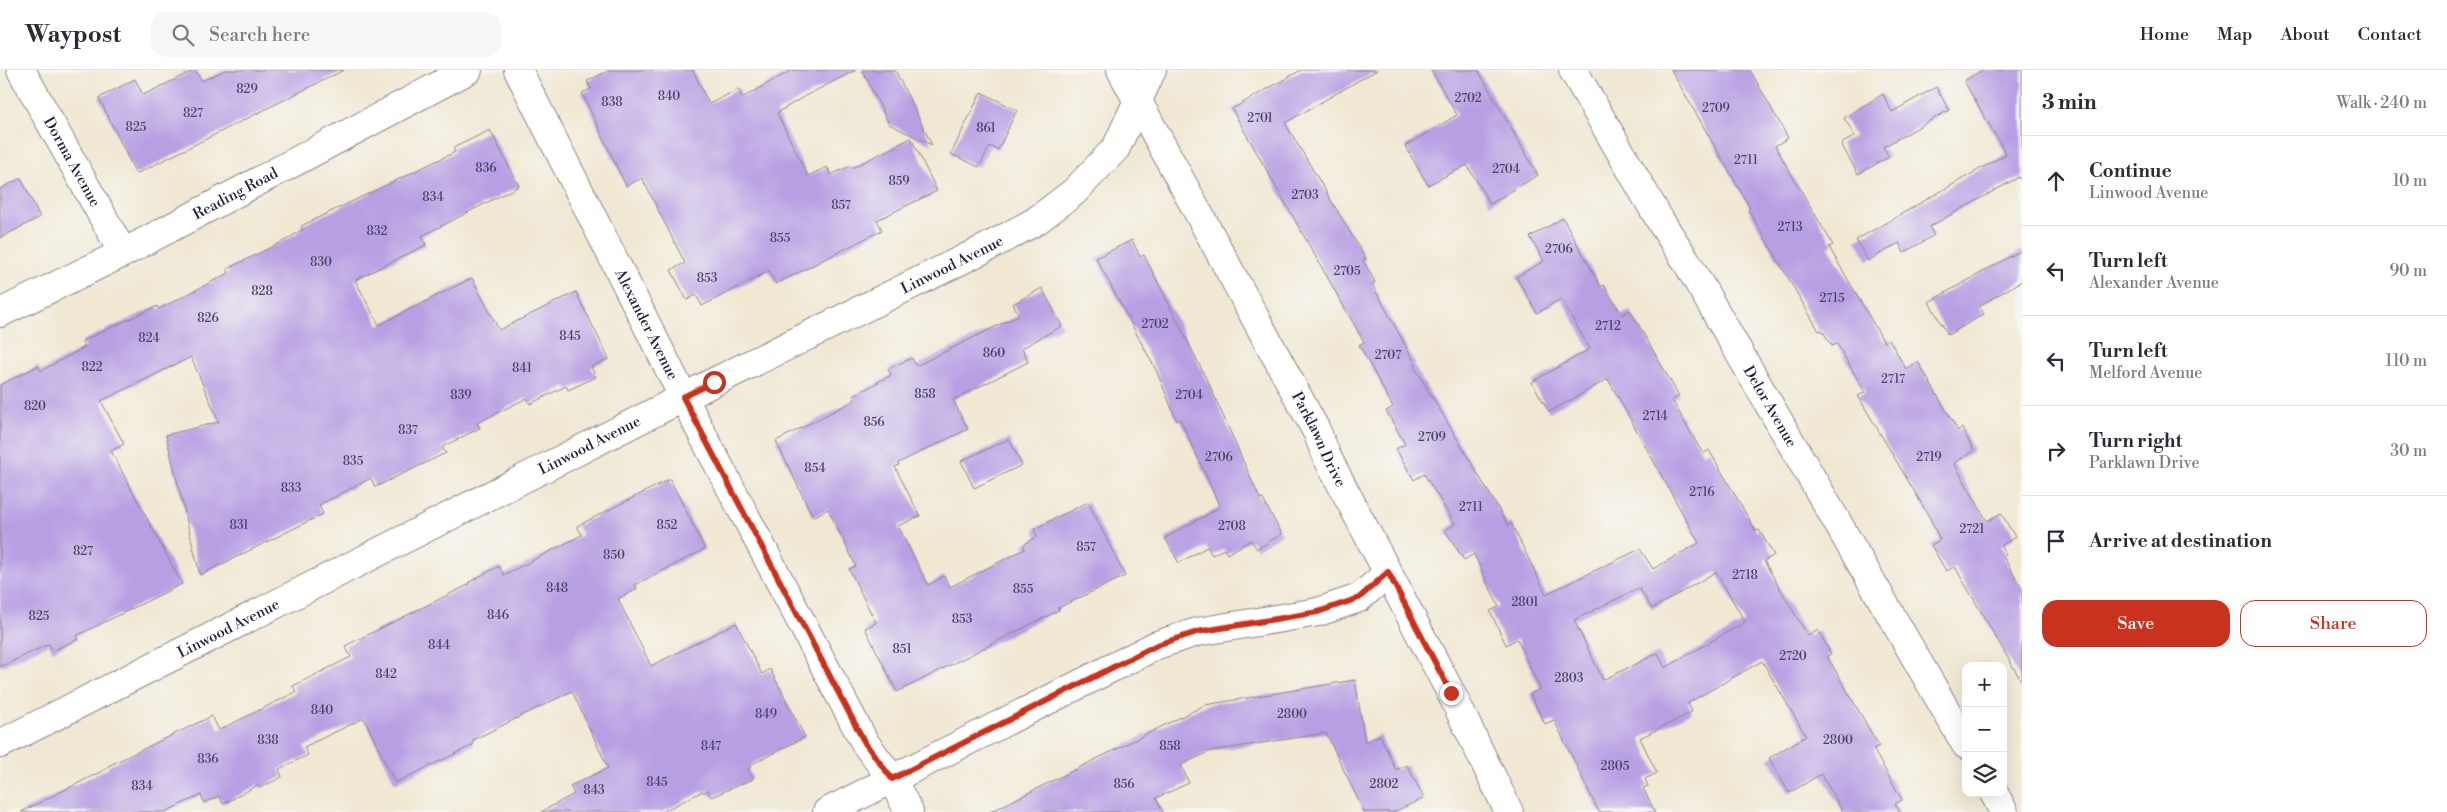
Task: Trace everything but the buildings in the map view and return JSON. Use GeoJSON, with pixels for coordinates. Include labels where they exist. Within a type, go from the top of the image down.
{"type":"FeatureCollection","features":[{"type":"Feature","properties":{"kind":"street","name":"Dorma Avenue"},"geometry":{"type":"LineString","coordinates":[[21,70],[123,252]]}},
{"type":"Feature","properties":{"kind":"street","name":"Reading Road"},"geometry":{"type":"LineString","coordinates":[[0,313],[123,252],[468,70]]}},
{"type":"Feature","properties":{"kind":"street","name":"Alexander Avenue"},"geometry":{"type":"LineString","coordinates":[[518,70],[683,397],[865,743],[892,779],[909,812]]}},
{"type":"Feature","properties":{"kind":"street","name":"Parklawn Drive"},"geometry":{"type":"LineString","coordinates":[[1121,70],[1317,432],[1327,458],[1451,693],[1509,812]]}},
{"type":"Feature","properties":{"kind":"street","name":"Linwood Avenue"},"geometry":{"type":"LineString","coordinates":[[0,744],[683,397],[1003,240],[1036,221],[1074,192],[1116,148],[1152,70]]}},
{"type":"Feature","properties":{"kind":"street","name":"Delor Avenue"},"geometry":{"type":"LineString","coordinates":[[1573,70],[1661,222],[1686,259],[1962,738]]}},
{"type":"Feature","properties":{"kind":"street"},"geometry":{"type":"LineString","coordinates":[[827,812],[1157,645],[1197,632],[1318,612],[1359,598],[1388,572]]}},
{"type":"Feature","properties":{"kind":"street"},"geometry":{"type":"LineString","coordinates":[[1996,797],[2004,812]]}},
{"type":"Feature","properties":{"kind":"route"},"geometry":{"type":"LineString","coordinates":[[714,382],[683,397],[865,743],[892,779],[1157,645],[1197,632],[1318,612],[1359,598],[1388,572],[1451,693]]}}]}
